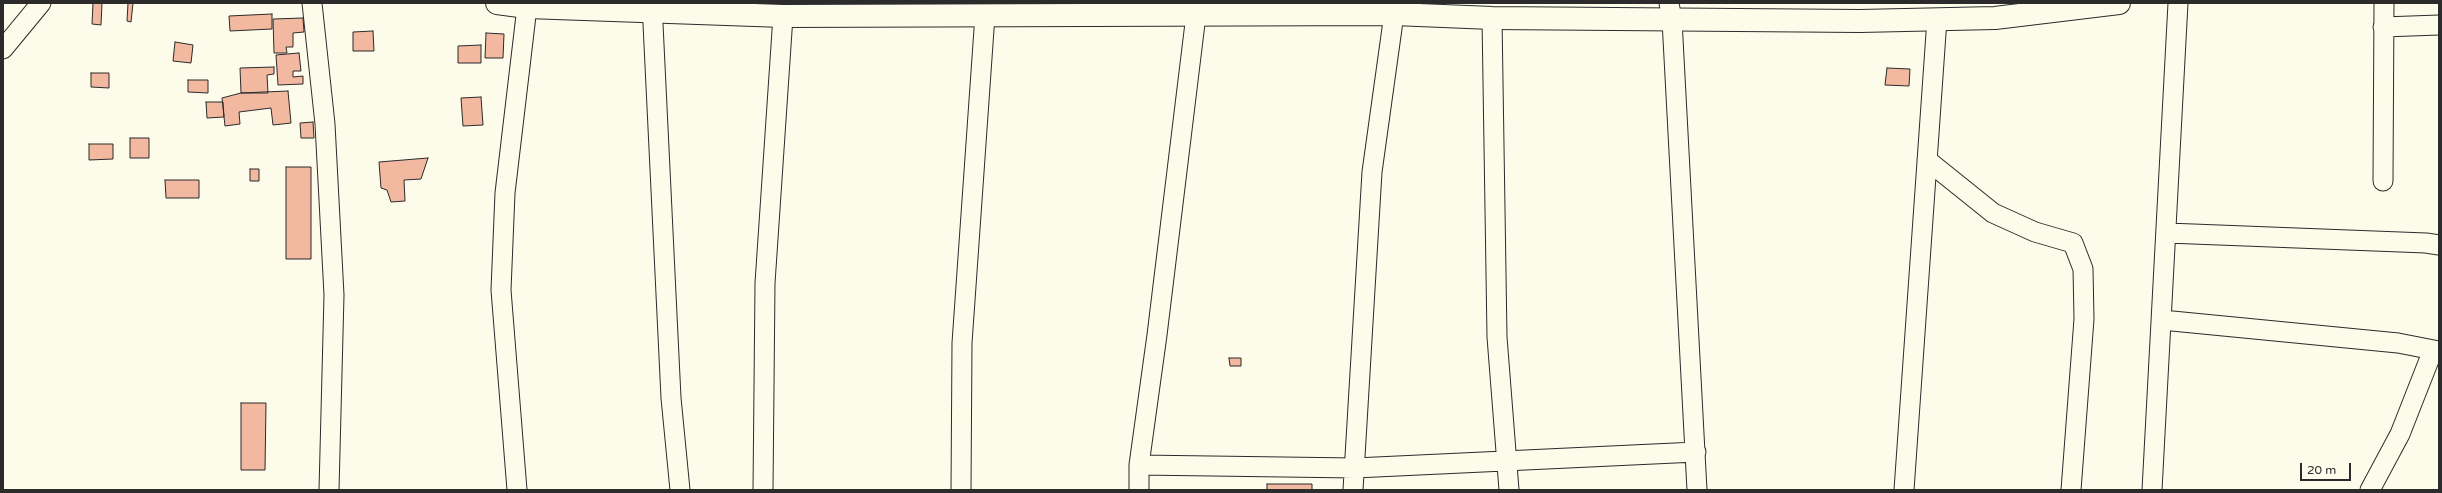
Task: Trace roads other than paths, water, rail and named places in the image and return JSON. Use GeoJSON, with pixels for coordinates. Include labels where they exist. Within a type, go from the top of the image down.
{"type":"FeatureCollection","features":[{"type":"Feature","properties":{"kind":"main road"},"geometry":{"type":"LineString","coordinates":[[497,3],[541,6],[652,7],[784,16],[961,9],[985,15],[1164,9],[1196,16],[1394,14],[1426,9],[1492,18],[1670,11],[1937,19],[1995,18],[2119,3]]}},
{"type":"Feature","properties":{"kind":"street"},"geometry":{"type":"LineString","coordinates":[[3,49],[40,3]]}},
{"type":"Feature","properties":{"kind":"street"},"geometry":{"type":"LineString","coordinates":[[312,3],[325,124],[334,295],[329,490]]}},
{"type":"Feature","properties":{"kind":"street"},"geometry":{"type":"LineString","coordinates":[[2152,490],[2167,233],[2178,3]]}},
{"type":"Feature","properties":{"kind":"street"},"geometry":{"type":"LineString","coordinates":[[2382,181],[2384,3]]}},
{"type":"Feature","properties":{"kind":"street"},"geometry":{"type":"LineString","coordinates":[[517,490],[501,290],[504,193],[541,6]]}},
{"type":"Feature","properties":{"kind":"street"},"geometry":{"type":"LineString","coordinates":[[652,7],[671,398],[680,490]]}},
{"type":"Feature","properties":{"kind":"street"},"geometry":{"type":"LineString","coordinates":[[1670,11],[1697,490]]}},
{"type":"Feature","properties":{"kind":"street"},"geometry":{"type":"LineString","coordinates":[[1353,490],[1372,172],[1394,14]]}},
{"type":"Feature","properties":{"kind":"street"},"geometry":{"type":"LineString","coordinates":[[961,490],[962,343],[985,15]]}},
{"type":"Feature","properties":{"kind":"street"},"geometry":{"type":"LineString","coordinates":[[763,490],[765,283],[784,16]]}},
{"type":"Feature","properties":{"kind":"street"},"geometry":{"type":"LineString","coordinates":[[1139,490],[1139,465],[1157,335],[1196,16]]}},
{"type":"Feature","properties":{"kind":"street"},"geometry":{"type":"LineString","coordinates":[[1492,18],[1497,337],[1509,490]]}},
{"type":"Feature","properties":{"kind":"street"},"geometry":{"type":"LineString","coordinates":[[1904,490],[1937,19]]}},
{"type":"Feature","properties":{"kind":"street"},"geometry":{"type":"LineString","coordinates":[[2383,27],[2439,25]]}},
{"type":"Feature","properties":{"kind":"street"},"geometry":{"type":"LineString","coordinates":[[1927,160],[1994,213],[2035,232],[2073,243],[2083,269],[2084,319],[2071,490]]}},
{"type":"Feature","properties":{"kind":"street"},"geometry":{"type":"LineString","coordinates":[[2167,233],[2418,243],[2439,246]]}},
{"type":"Feature","properties":{"kind":"street"},"geometry":{"type":"LineString","coordinates":[[2162,320],[2398,343],[2436,351],[2400,434],[2370,490]]}},
{"type":"Feature","properties":{"kind":"street"},"geometry":{"type":"LineString","coordinates":[[1139,465],[1355,468],[1507,459],[1696,452]]}}]}
